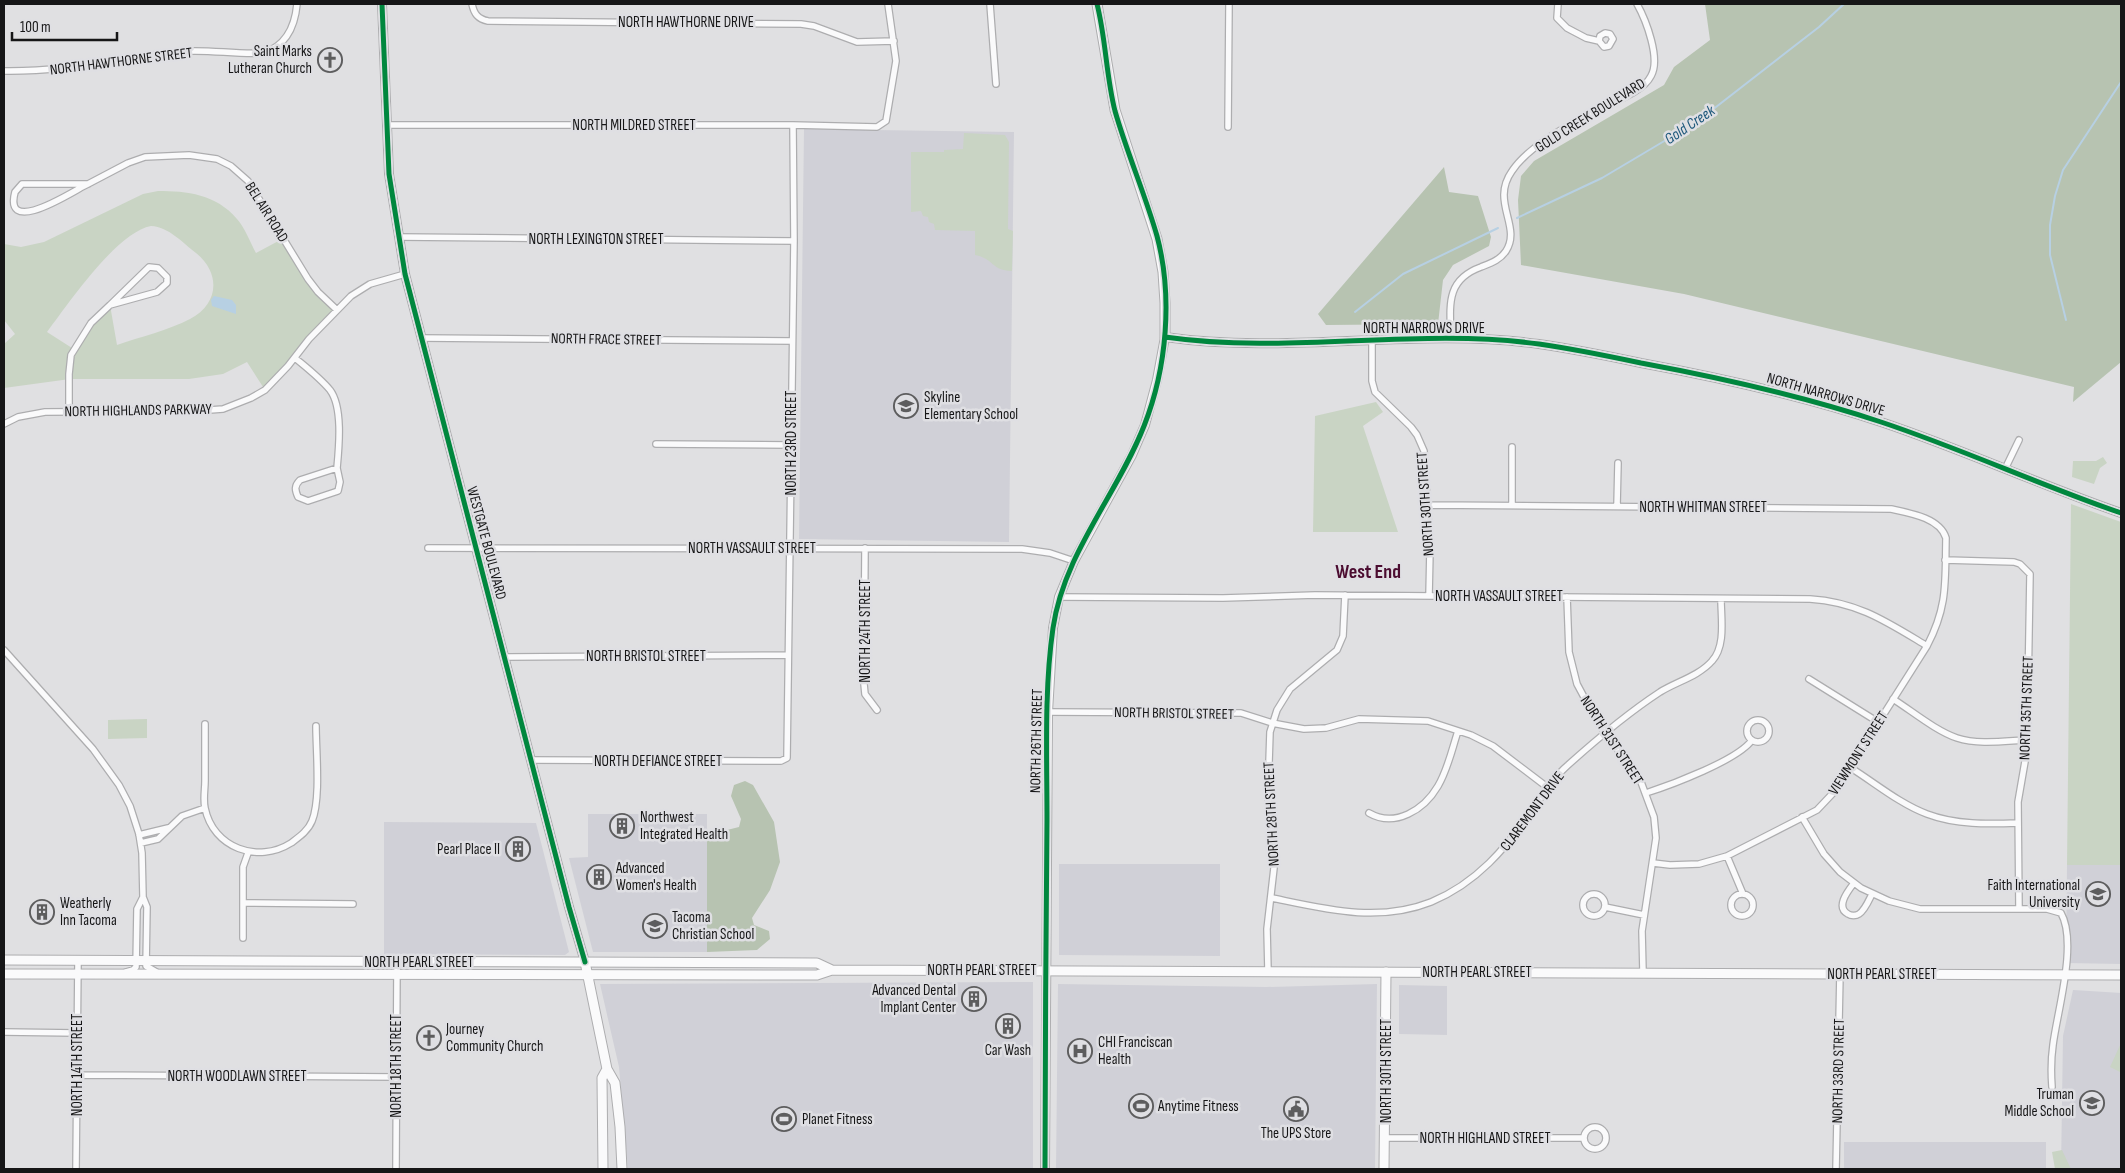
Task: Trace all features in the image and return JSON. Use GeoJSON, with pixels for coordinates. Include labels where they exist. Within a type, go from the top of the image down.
{"type":"FeatureCollection","features":[{"type":"Feature","properties":{"kind":"main road"},"geometry":{"type":"LineString","coordinates":[[1097,4],[1115,110],[1157,239],[1166,303],[1164,337]]}},
{"type":"Feature","properties":{"kind":"main road","name":"NORTH PEARL STREET"},"geometry":{"type":"LineString","coordinates":[[4,960],[818,963],[832,970]]}},
{"type":"Feature","properties":{"kind":"main road"},"geometry":{"type":"LineString","coordinates":[[585,962],[607,1068],[615,1083],[622,1169]]}},
{"type":"Feature","properties":{"kind":"main road","name":"NORTH PEARL STREET"},"geometry":{"type":"LineString","coordinates":[[4,974],[817,976],[832,970],[1046,970],[2121,975]]}},
{"type":"Feature","properties":{"kind":"main road","name":"NORTH 30TH STREET"},"geometry":{"type":"LineString","coordinates":[[1384,1169],[1386,972]]}},
{"type":"Feature","properties":{"kind":"main road"},"geometry":{"type":"LineString","coordinates":[[603,1169],[602,1078],[607,1068]]}},
{"type":"Feature","properties":{"kind":"street","name":"NORTH HAWTHORNE STREET"},"geometry":{"type":"LineString","coordinates":[[4,71],[92,65],[177,52],[263,53],[274,48],[286,38],[292,27],[297,4]]}},
{"type":"Feature","properties":{"kind":"street","name":"WESTGATE BOULEVARD"},"geometry":{"type":"LineString","coordinates":[[382,4],[389,174],[405,274],[475,548],[585,962]]}},
{"type":"Feature","properties":{"kind":"street","name":"NORTH HAWTHORNE DRIVE"},"geometry":{"type":"LineString","coordinates":[[472,4],[476,15],[482,20],[488,21],[801,24],[814,26],[857,42],[894,42]]}},
{"type":"Feature","properties":{"kind":"street"},"geometry":{"type":"LineString","coordinates":[[888,4],[894,42]]}},
{"type":"Feature","properties":{"kind":"street"},"geometry":{"type":"LineString","coordinates":[[990,4],[996,84]]}},
{"type":"Feature","properties":{"kind":"street"},"geometry":{"type":"LineString","coordinates":[[1228,127],[1229,4]]}},
{"type":"Feature","properties":{"kind":"street"},"geometry":{"type":"LineString","coordinates":[[1558,4],[1558,18],[1563,25],[1586,38],[1599,41]]}},
{"type":"Feature","properties":{"kind":"street","name":"GOLD CREEK BOULEVARD"},"geometry":{"type":"LineString","coordinates":[[1451,339],[1452,296],[1459,280],[1467,273],[1495,262],[1508,248],[1511,233],[1503,193],[1507,180],[1515,167],[1539,146],[1591,113],[1640,88],[1650,78],[1655,58],[1637,4]]}},
{"type":"Feature","properties":{"kind":"street","name":"NORTH MILDRED STREET"},"geometry":{"type":"LineString","coordinates":[[386,125],[793,125],[877,127],[886,121],[896,61],[894,42]]}},
{"type":"Feature","properties":{"kind":"street","name":"NORTH 23RD STREET"},"geometry":{"type":"LineString","coordinates":[[785,760],[788,755],[794,241],[793,125]]}},
{"type":"Feature","properties":{"kind":"street","name":"BEL AIR ROAD"},"geometry":{"type":"LineString","coordinates":[[88,184],[22,184],[15,192],[14,203],[16,208],[23,212],[34,212],[88,184],[128,163],[145,158],[200,156],[231,166],[248,181],[308,279],[318,292],[337,310]]}},
{"type":"Feature","properties":{"kind":"street","name":"NORTH LEXINGTON STREET"},"geometry":{"type":"LineString","coordinates":[[398,238],[794,241]]}},
{"type":"Feature","properties":{"kind":"street"},"geometry":{"type":"LineString","coordinates":[[69,410],[71,355],[91,323],[150,267],[158,268],[167,277],[167,283],[160,290],[133,300],[110,305]]}},
{"type":"Feature","properties":{"kind":"street","name":"NORTH HIGHLANDS PARKWAY"},"geometry":{"type":"LineString","coordinates":[[4,424],[30,414],[69,410],[196,411],[223,409],[251,398],[265,390],[295,358],[309,339],[351,296],[370,284],[405,274]]}},
{"type":"Feature","properties":{"kind":"street","name":"NORTH NARROWS DRIVE"},"geometry":{"type":"LineString","coordinates":[[1164,337],[1227,343],[1451,339],[1540,344],[1756,387],[1812,401],[1881,422],[2121,513]]}},
{"type":"Feature","properties":{"kind":"street","name":"NORTH 26TH STREET"},"geometry":{"type":"LineString","coordinates":[[1046,1169],[1046,970],[1050,649],[1059,597],[1074,561],[1132,455],[1145,426],[1157,380],[1164,337]]}},
{"type":"Feature","properties":{"kind":"street","name":"NORTH FRACE STREET"},"geometry":{"type":"LineString","coordinates":[[421,338],[792,341]]}},
{"type":"Feature","properties":{"kind":"street","name":"NORTH 30TH STREET"},"geometry":{"type":"LineString","coordinates":[[1372,340],[1372,380],[1375,392],[1411,427],[1421,443],[1425,462],[1430,550],[1429,596]]}},
{"type":"Feature","properties":{"kind":"street"},"geometry":{"type":"LineString","coordinates":[[295,358],[326,386],[334,398],[338,415],[337,468],[340,482],[338,491],[308,501],[298,497],[295,490],[300,480],[337,468]]}},
{"type":"Feature","properties":{"kind":"street"},"geometry":{"type":"LineString","coordinates":[[2005,469],[2018,440]]}},
{"type":"Feature","properties":{"kind":"street"},"geometry":{"type":"LineString","coordinates":[[656,444],[791,445]]}},
{"type":"Feature","properties":{"kind":"street"},"geometry":{"type":"LineString","coordinates":[[1512,447],[1512,505]]}},
{"type":"Feature","properties":{"kind":"street"},"geometry":{"type":"LineString","coordinates":[[1617,506],[1618,463]]}},
{"type":"Feature","properties":{"kind":"street","name":"NORTH WHITMAN STREET"},"geometry":{"type":"LineString","coordinates":[[1427,505],[1891,509],[1905,512],[1942,528],[1946,538],[1946,560]]}},
{"type":"Feature","properties":{"kind":"street","name":"NORTH VASSAULT STREET"},"geometry":{"type":"LineString","coordinates":[[428,548],[1022,549],[1050,553],[1074,561]]}},
{"type":"Feature","properties":{"kind":"street","name":"NORTH 24TH STREET"},"geometry":{"type":"LineString","coordinates":[[865,548],[864,684],[865,694],[877,710]]}},
{"type":"Feature","properties":{"kind":"street","name":"NORTH 35TH STREET"},"geometry":{"type":"LineString","coordinates":[[1946,560],[2014,562],[2026,568],[2030,574],[2027,740],[2020,787],[2018,823],[2020,909]]}},
{"type":"Feature","properties":{"kind":"street","name":"VIEWMONT STREET"},"geometry":{"type":"LineString","coordinates":[[1653,863],[1670,865],[1699,864],[1727,856],[1823,805],[1842,783],[1926,646],[1938,623],[1944,605],[1946,560]]}},
{"type":"Feature","properties":{"kind":"street","name":"NORTH VASSAULT STREET"},"geometry":{"type":"LineString","coordinates":[[1059,597],[1223,598],[1345,595],[1721,599],[1810,598],[1847,604],[1870,612],[1926,646]]}},
{"type":"Feature","properties":{"kind":"street","name":"NORTH 28TH STREET"},"geometry":{"type":"LineString","coordinates":[[1268,971],[1267,929],[1272,898],[1274,860],[1269,812],[1268,763],[1272,723],[1277,710],[1290,689],[1337,650],[1343,636],[1345,595]]}},
{"type":"Feature","properties":{"kind":"street","name":"NORTH 31ST STREET"},"geometry":{"type":"LineString","coordinates":[[1567,597],[1569,652],[1573,671],[1584,699],[1606,734],[1634,771],[1646,793],[1654,817],[1656,838],[1642,938],[1644,972]]}},
{"type":"Feature","properties":{"kind":"street","name":"CLAREMONT DRIVE"},"geometry":{"type":"LineString","coordinates":[[1272,898],[1355,914],[1390,912],[1432,902],[1471,880],[1493,861],[1547,787],[1567,766],[1656,695],[1713,661],[1720,641],[1721,599]]}},
{"type":"Feature","properties":{"kind":"street"},"geometry":{"type":"LineString","coordinates":[[4,650],[106,765],[130,806],[141,843],[143,897],[147,907],[146,960],[148,968],[164,975]]}},
{"type":"Feature","properties":{"kind":"street","name":"NORTH BRISTOL STREET"},"geometry":{"type":"LineString","coordinates":[[504,657],[788,655]]}},
{"type":"Feature","properties":{"kind":"street"},"geometry":{"type":"LineString","coordinates":[[1809,679],[1878,722]]}},
{"type":"Feature","properties":{"kind":"street"},"geometry":{"type":"LineString","coordinates":[[1893,699],[1945,733],[1958,739],[1977,741],[2027,740]]}},
{"type":"Feature","properties":{"kind":"street","name":"NORTH BRISTOL STREET"},"geometry":{"type":"LineString","coordinates":[[1048,712],[1241,713],[1272,723],[1304,730],[1326,728],[1359,719],[1428,721],[1477,738],[1505,754],[1547,787]]}},
{"type":"Feature","properties":{"kind":"street"},"geometry":{"type":"LineString","coordinates":[[205,724],[205,808],[216,831],[226,842],[248,853],[277,850],[296,840],[309,826],[315,809],[316,726]]}},
{"type":"Feature","properties":{"kind":"street"},"geometry":{"type":"LineString","coordinates":[[1369,813],[1381,819],[1394,819],[1408,813],[1423,802],[1437,787],[1458,731]]}},
{"type":"Feature","properties":{"kind":"street"},"geometry":{"type":"LineString","coordinates":[[1646,793],[1723,761],[1743,749],[1752,740]]}},
{"type":"Feature","properties":{"kind":"street","name":"NORTH DEFIANCE STREET"},"geometry":{"type":"LineString","coordinates":[[531,760],[785,760]]}},
{"type":"Feature","properties":{"kind":"street"},"geometry":{"type":"LineString","coordinates":[[1851,768],[1908,805],[1926,814],[1963,822],[2018,823]]}},
{"type":"Feature","properties":{"kind":"street"},"geometry":{"type":"LineString","coordinates":[[141,843],[162,836],[182,816],[205,808]]}},
{"type":"Feature","properties":{"kind":"street"},"geometry":{"type":"LineString","coordinates":[[1802,817],[1832,865],[1854,883],[1872,894],[1896,904],[1911,908],[2059,911],[2066,925],[2066,975],[2053,1045],[2052,1088]]}},
{"type":"Feature","properties":{"kind":"street"},"geometry":{"type":"LineString","coordinates":[[139,835],[168,828]]}},
{"type":"Feature","properties":{"kind":"street"},"geometry":{"type":"LineString","coordinates":[[243,938],[243,867],[248,853]]}},
{"type":"Feature","properties":{"kind":"street"},"geometry":{"type":"LineString","coordinates":[[1727,856],[1743,894],[1752,900],[1753,907],[1750,913],[1740,917],[1732,911],[1730,904],[1736,895],[1743,894]]}},
{"type":"Feature","properties":{"kind":"street"},"geometry":{"type":"LineString","coordinates":[[1854,883],[1842,902],[1843,909],[1848,914],[1854,916],[1861,913],[1872,894]]}},
{"type":"Feature","properties":{"kind":"street"},"geometry":{"type":"LineString","coordinates":[[1596,894],[1604,900],[1605,908],[1602,914],[1592,916],[1584,910],[1583,903],[1586,897],[1596,894]]}},
{"type":"Feature","properties":{"kind":"street"},"geometry":{"type":"LineString","coordinates":[[114,974],[133,970],[136,967],[137,909],[143,897]]}},
{"type":"Feature","properties":{"kind":"street"},"geometry":{"type":"LineString","coordinates":[[243,903],[353,904]]}},
{"type":"Feature","properties":{"kind":"street"},"geometry":{"type":"LineString","coordinates":[[1605,908],[1644,915]]}},
{"type":"Feature","properties":{"kind":"street","name":"NORTH 14TH STREET"},"geometry":{"type":"LineString","coordinates":[[76,1169],[78,960]]}},
{"type":"Feature","properties":{"kind":"street","name":"NORTH 18TH STREET"},"geometry":{"type":"LineString","coordinates":[[396,1169],[397,962]]}},
{"type":"Feature","properties":{"kind":"street","name":"NORTH 33RD STREET"},"geometry":{"type":"LineString","coordinates":[[1836,1169],[1840,973]]}},
{"type":"Feature","properties":{"kind":"street"},"geometry":{"type":"LineString","coordinates":[[4,1032],[77,1033]]}},
{"type":"Feature","properties":{"kind":"street","name":"NORTH WOODLAWN STREET"},"geometry":{"type":"LineString","coordinates":[[77,1075],[396,1077]]}},
{"type":"Feature","properties":{"kind":"street","name":"NORTH HIGHLAND STREET"},"geometry":{"type":"LineString","coordinates":[[1385,1138],[1584,1138]]}},
{"type":"Feature","properties":{"kind":"shaded area","name":"Skyline Elementary School"},"geometry":{"type":"Polygon","coordinates":[[[804,129],[1014,132],[1009,542],[799,539],[804,129]]]}},
{"type":"Feature","properties":{"kind":"shaded area"},"geometry":{"type":"Polygon","coordinates":[[[588,814],[707,814],[707,952],[593,952],[569,858],[588,857],[588,814]]]}},
{"type":"Feature","properties":{"kind":"shaded area"},"geometry":{"type":"Polygon","coordinates":[[[384,822],[536,823],[569,952],[565,955],[384,954],[384,822]]]}},
{"type":"Feature","properties":{"kind":"shaded area"},"geometry":{"type":"Polygon","coordinates":[[[1059,864],[1220,864],[1220,956],[1059,955],[1059,864]]]}},
{"type":"Feature","properties":{"kind":"shaded area"},"geometry":{"type":"Polygon","coordinates":[[[2067,865],[2121,865],[2121,964],[2066,963],[2067,865]]]}},
{"type":"Feature","properties":{"kind":"shaded area"},"geometry":{"type":"Polygon","coordinates":[[[1033,982],[1033,1169],[628,1169],[619,1067],[600,984],[1033,982]]]}},
{"type":"Feature","properties":{"kind":"shaded area"},"geometry":{"type":"Polygon","coordinates":[[[1058,984],[1266,987],[1377,984],[1375,1169],[1056,1169],[1058,984]]]}},
{"type":"Feature","properties":{"kind":"shaded area"},"geometry":{"type":"Polygon","coordinates":[[[1399,985],[1447,986],[1447,1035],[1399,1034],[1399,985]]]}},
{"type":"Feature","properties":{"kind":"shaded area","name":"Truman Middle School"},"geometry":{"type":"Polygon","coordinates":[[[2073,990],[2121,993],[2121,1169],[2061,1169],[2063,1036],[2073,990]]]}},
{"type":"Feature","properties":{"kind":"shaded area"},"geometry":{"type":"Polygon","coordinates":[[[1844,1142],[2046,1142],[2046,1169],[1844,1169],[1844,1142]]]}},
{"type":"Feature","properties":{"kind":"green space"},"geometry":{"type":"Polygon","coordinates":[[[1705,4],[2121,4],[2121,362],[2073,402],[2074,387],[1684,294],[1521,265],[1518,200],[1521,176],[1534,161],[1664,85],[1674,67],[1710,40],[1705,4]]]}},
{"type":"Feature","properties":{"kind":"green space"},"geometry":{"type":"Polygon","coordinates":[[[964,133],[1005,135],[1009,142],[1008,229],[1013,231],[1012,271],[1000,269],[986,259],[975,255],[975,231],[935,230],[934,224],[929,222],[928,217],[923,216],[921,211],[911,212],[911,152],[944,152],[944,150],[963,149],[964,133]]]}},
{"type":"Feature","properties":{"kind":"green space"},"geometry":{"type":"Polygon","coordinates":[[[1444,167],[1449,192],[1478,196],[1491,237],[1489,246],[1453,265],[1443,280],[1438,324],[1326,325],[1318,314],[1444,167]]]}},
{"type":"Feature","properties":{"kind":"green space"},"geometry":{"type":"Polygon","coordinates":[[[158,191],[190,193],[220,204],[240,223],[256,253],[284,238],[308,279],[337,310],[265,390],[247,362],[223,374],[189,379],[70,379],[4,388],[4,344],[15,334],[4,320],[4,244],[21,247],[44,242],[143,194],[158,191]],[[151,226],[138,231],[123,241],[94,271],[47,332],[72,348],[91,323],[110,305],[117,345],[173,327],[200,313],[211,297],[213,279],[210,270],[204,261],[181,240],[170,232],[151,226]]]}},
{"type":"Feature","properties":{"kind":"green space"},"geometry":{"type":"Polygon","coordinates":[[[1376,402],[1383,412],[1363,426],[1398,532],[1313,532],[1315,416],[1376,402]]]}},
{"type":"Feature","properties":{"kind":"green space"},"geometry":{"type":"Polygon","coordinates":[[[2103,457],[2107,463],[2100,468],[2094,484],[2072,477],[2073,461],[2096,461],[2103,457]]]}},
{"type":"Feature","properties":{"kind":"green space"},"geometry":{"type":"Polygon","coordinates":[[[2071,504],[2121,522],[2121,865],[2067,865],[2071,504]]]}},
{"type":"Feature","properties":{"kind":"green space"},"geometry":{"type":"Polygon","coordinates":[[[147,719],[147,738],[108,739],[108,720],[147,719]]]}},
{"type":"Feature","properties":{"kind":"green space"},"geometry":{"type":"Polygon","coordinates":[[[745,781],[753,785],[774,822],[780,862],[770,890],[752,918],[754,925],[769,931],[770,939],[757,950],[707,952],[707,835],[739,827],[741,819],[731,796],[734,785],[745,781]]]}},
{"type":"Feature","properties":{"kind":"green space"},"geometry":{"type":"Polygon","coordinates":[[[2121,1043],[2121,1071],[2120,1072],[2110,1067],[2121,1043]]]}},
{"type":"Feature","properties":{"kind":"green space"},"geometry":{"type":"Polygon","coordinates":[[[2062,1150],[2071,1169],[2055,1169],[2052,1152],[2062,1150]]]}},
{"type":"Feature","properties":{"kind":"water"},"geometry":{"type":"Polygon","coordinates":[[[214,296],[232,300],[236,305],[236,314],[212,306],[211,300],[214,296]]]}},
{"type":"Feature","properties":{"kind":"waterway","name":"Gold Creek"},"geometry":{"type":"LineString","coordinates":[[1517,218],[1602,178],[1698,121],[1819,27],[1844,4]]}},
{"type":"Feature","properties":{"kind":"waterway"},"geometry":{"type":"LineString","coordinates":[[2066,320],[2050,255],[2050,225],[2055,196],[2063,170],[2121,82]]}},
{"type":"Feature","properties":{"kind":"waterway","name":"Gold Creek"},"geometry":{"type":"LineString","coordinates":[[1355,312],[1403,274],[1498,228]]}},
{"type":"Feature","properties":{"kind":"cycle path"},"geometry":{"type":"LineString","coordinates":[[382,4],[389,174],[405,274],[569,907],[585,962]]}},
{"type":"Feature","properties":{"kind":"cycle path"},"geometry":{"type":"LineString","coordinates":[[1045,1169],[1047,724],[1048,675],[1053,628],[1068,574],[1133,451],[1144,426],[1158,380],[1165,332],[1166,307],[1162,259],[1152,220],[1115,111],[1097,4]]}},
{"type":"Feature","properties":{"kind":"cycle path"},"geometry":{"type":"LineString","coordinates":[[1165,337],[1212,342],[1258,343],[1446,338],[1539,344],[1578,350],[1732,381],[1852,413],[1941,444],[2121,513]]}},
{"type":"Feature","properties":{"kind":"place","name":"Saint Marks Lutheran Church"},"geometry":{"type":"Point","coordinates":[330,60]}},
{"type":"Feature","properties":{"kind":"place","name":"Skyline Elementary School"},"geometry":{"type":"Point","coordinates":[906,406]}},
{"type":"Feature","properties":{"kind":"place","name":"Northwest Integrated Health"},"geometry":{"type":"Point","coordinates":[622,826]}},
{"type":"Feature","properties":{"kind":"place","name":"Pearl Place II"},"geometry":{"type":"Point","coordinates":[518,849]}},
{"type":"Feature","properties":{"kind":"place","name":"Advanced Women's Health"},"geometry":{"type":"Point","coordinates":[599,877]}},
{"type":"Feature","properties":{"kind":"place","name":"Faith International University"},"geometry":{"type":"Point","coordinates":[2098,894]}},
{"type":"Feature","properties":{"kind":"place","name":"Weatherly Inn Tacoma"},"geometry":{"type":"Point","coordinates":[42,912]}},
{"type":"Feature","properties":{"kind":"place","name":"Tacoma Christian School"},"geometry":{"type":"Point","coordinates":[655,926]}},
{"type":"Feature","properties":{"kind":"place","name":"Advanced Dental Implant Center"},"geometry":{"type":"Point","coordinates":[974,999]}},
{"type":"Feature","properties":{"kind":"place","name":"Car Wash"},"geometry":{"type":"Point","coordinates":[1008,1026]}},
{"type":"Feature","properties":{"kind":"place","name":"Journey Community Church"},"geometry":{"type":"Point","coordinates":[429,1038]}},
{"type":"Feature","properties":{"kind":"place","name":"CHI Franciscan Health"},"geometry":{"type":"Point","coordinates":[1080,1051]}},
{"type":"Feature","properties":{"kind":"place","name":"Truman Middle School"},"geometry":{"type":"Point","coordinates":[2092,1103]}},
{"type":"Feature","properties":{"kind":"place","name":"Anytime Fitness"},"geometry":{"type":"Point","coordinates":[1141,1106]}},
{"type":"Feature","properties":{"kind":"place","name":"The UPS Store"},"geometry":{"type":"Point","coordinates":[1296,1109]}},
{"type":"Feature","properties":{"kind":"place","name":"Planet Fitness"},"geometry":{"type":"Point","coordinates":[784,1119]}},
{"type":"Feature","properties":{"kind":"district","name":"West End"},"geometry":{"type":"Point","coordinates":[1368,571]}}]}
